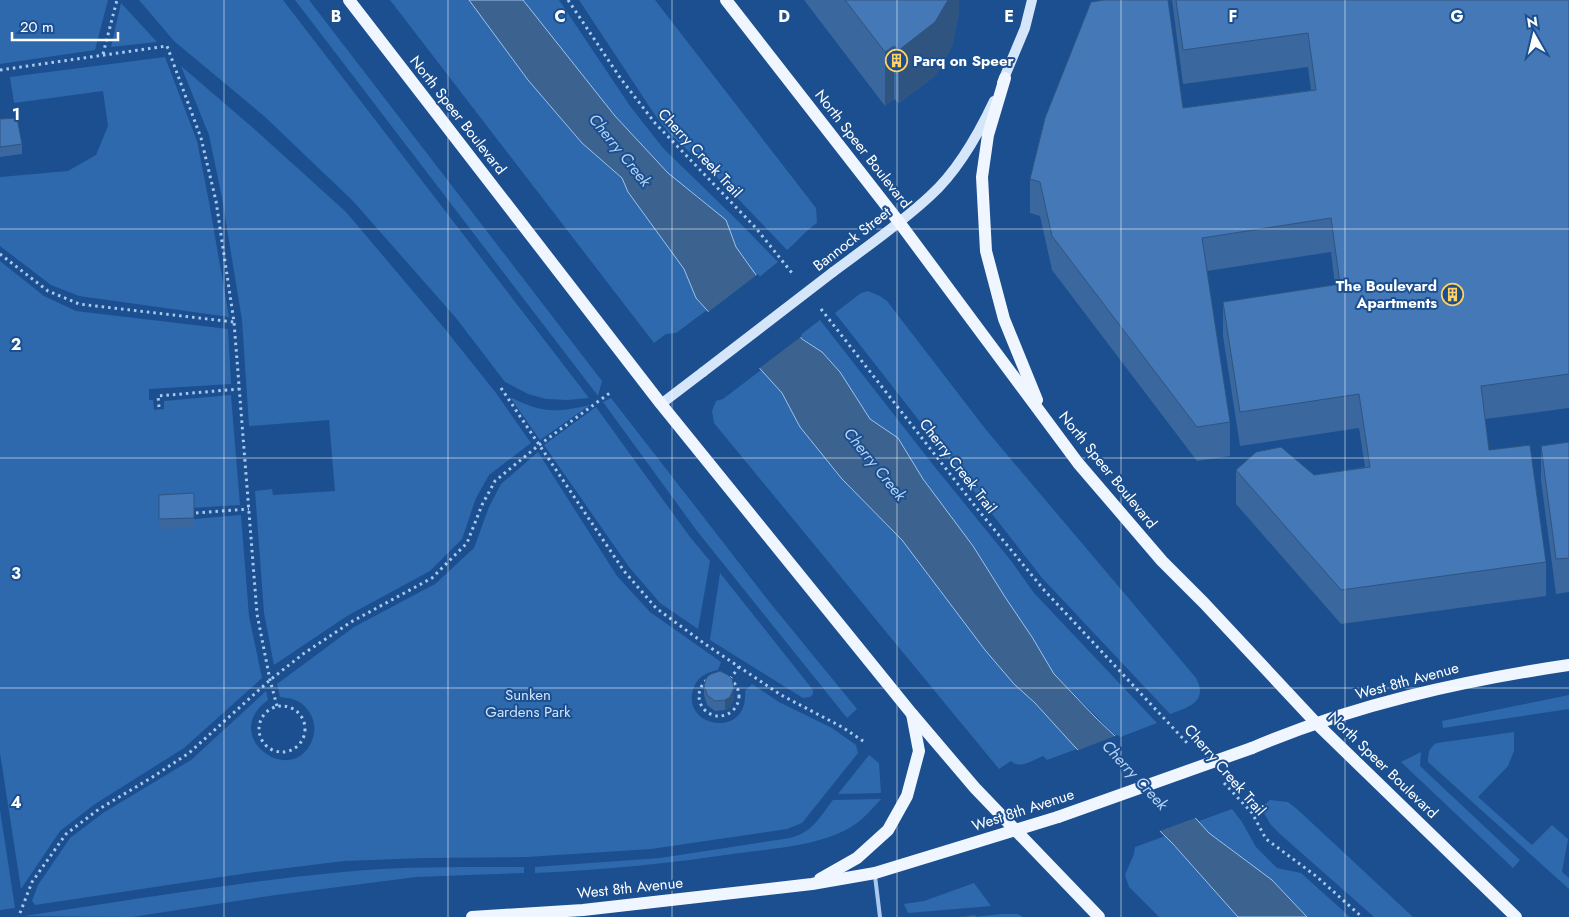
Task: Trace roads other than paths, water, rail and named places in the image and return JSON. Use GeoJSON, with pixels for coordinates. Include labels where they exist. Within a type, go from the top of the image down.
{"type":"FeatureCollection","features":[{"type":"Feature","properties":{"kind":"main road","name":"North Speer Boulevard"},"geometry":{"type":"LineString","coordinates":[[349,0],[661,404],[912,714],[974,788],[1099,917]]}},
{"type":"Feature","properties":{"kind":"main road","name":"North Speer Boulevard"},"geometry":{"type":"LineString","coordinates":[[726,0],[899,222],[1083,470],[1151,548],[1317,724],[1516,917]]}},
{"type":"Feature","properties":{"kind":"main road"},"geometry":{"type":"LineString","coordinates":[[1004,78],[988,135],[982,177],[986,252],[1004,319],[1045,418]]}},
{"type":"Feature","properties":{"kind":"main road","name":"West 8th Avenue"},"geometry":{"type":"LineString","coordinates":[[472,917],[583,910],[812,884],[875,874],[1058,817],[1317,724],[1404,696],[1443,686],[1569,665]]}},
{"type":"Feature","properties":{"kind":"main road"},"geometry":{"type":"LineString","coordinates":[[812,884],[858,858],[888,830],[907,796],[919,751],[912,714]]}},
{"type":"Feature","properties":{"kind":"street","name":"Bannock Street"},"geometry":{"type":"LineString","coordinates":[[661,404],[899,222],[931,195],[956,166],[971,144],[986,116],[1025,28],[1032,0]]}},
{"type":"Feature","properties":{"kind":"lane"},"geometry":{"type":"LineString","coordinates":[[875,874],[880,917]]}},
{"type":"Feature","properties":{"kind":"water","name":"Cherry Creek"},"geometry":{"type":"Polygon","coordinates":[[[469,0],[523,0],[615,116],[668,173],[726,220],[736,247],[802,339],[822,352],[840,372],[870,419],[898,438],[923,479],[973,546],[1054,674],[1095,717],[1161,780],[1209,833],[1272,880],[1307,917],[1238,917],[1173,844],[1075,747],[1035,703],[1014,684],[985,650],[902,540],[842,479],[800,427],[782,393],[696,298],[684,269],[628,192],[622,178],[582,143],[528,80],[469,0]]]}},
{"type":"Feature","properties":{"kind":"place","name":"Parq on Speer"},"geometry":{"type":"Point","coordinates":[897,61]}},
{"type":"Feature","properties":{"kind":"place","name":"The Boulevard Apartments"},"geometry":{"type":"Point","coordinates":[1453,295]}},
{"type":"Feature","properties":{"kind":"park label","name":"Sunken Gardens Park"},"geometry":{"type":"Point","coordinates":[528,704]}}]}
